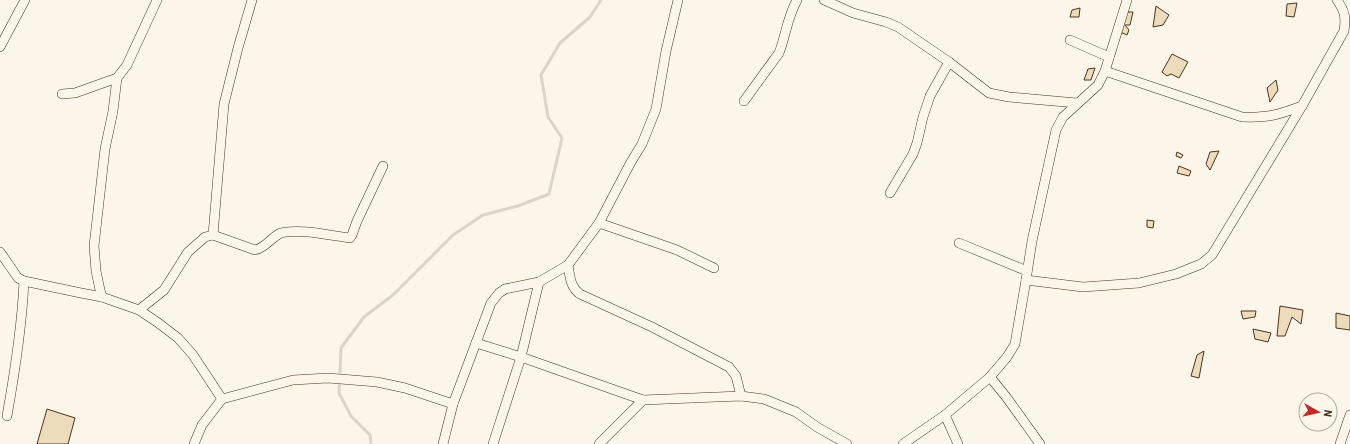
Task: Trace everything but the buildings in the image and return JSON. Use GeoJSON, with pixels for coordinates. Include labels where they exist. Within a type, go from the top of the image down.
{"type":"FeatureCollection","features":[{"type":"Feature","properties":{"kind":"street"},"geometry":{"type":"LineString","coordinates":[[0,47],[24,0]]}},
{"type":"Feature","properties":{"kind":"street"},"geometry":{"type":"LineString","coordinates":[[102,296],[96,271],[94,246],[105,149],[113,111],[117,78],[127,65],[157,0]]}},
{"type":"Feature","properties":{"kind":"street"},"geometry":{"type":"LineString","coordinates":[[213,235],[224,104],[252,0]]}},
{"type":"Feature","properties":{"kind":"street"},"geometry":{"type":"LineString","coordinates":[[444,444],[453,404],[491,303],[499,293],[505,289],[539,282],[568,265],[599,223],[642,144],[656,109],[666,51],[678,0]]}},
{"type":"Feature","properties":{"kind":"street"},"geometry":{"type":"LineString","coordinates":[[744,101],[779,53],[789,16],[797,0]]}},
{"type":"Feature","properties":{"kind":"street"},"geometry":{"type":"LineString","coordinates":[[824,0],[853,13],[886,22],[898,27],[949,62],[977,85],[993,94],[1077,103]]}},
{"type":"Feature","properties":{"kind":"street"},"geometry":{"type":"LineString","coordinates":[[903,444],[945,415],[990,377],[1007,357],[1015,344],[1032,241],[1056,130],[1063,117],[1098,85],[1105,71],[1128,0]]}},
{"type":"Feature","properties":{"kind":"street"},"geometry":{"type":"LineString","coordinates":[[959,243],[1027,276],[1083,287],[1139,283],[1176,274],[1201,264],[1212,255],[1302,106],[1344,31],[1346,22],[1344,9],[1337,0]]}},
{"type":"Feature","properties":{"kind":"street"},"geometry":{"type":"LineString","coordinates":[[1070,40],[1109,57]]}},
{"type":"Feature","properties":{"kind":"street"},"geometry":{"type":"LineString","coordinates":[[890,193],[913,154],[930,96],[949,62]]}},
{"type":"Feature","properties":{"kind":"street"},"geometry":{"type":"LineString","coordinates":[[1105,71],[1242,117],[1260,118],[1274,116],[1302,106]]}},
{"type":"Feature","properties":{"kind":"street"},"geometry":{"type":"LineString","coordinates":[[62,94],[75,93],[117,78]]}},
{"type":"Feature","properties":{"kind":"street"},"geometry":{"type":"LineString","coordinates":[[139,310],[164,290],[188,252],[206,237],[213,235],[255,250],[268,244],[276,236],[293,231],[350,238],[384,166]]}},
{"type":"Feature","properties":{"kind":"street"},"geometry":{"type":"LineString","coordinates":[[599,223],[677,250],[714,268]]}},
{"type":"Feature","properties":{"kind":"street"},"geometry":{"type":"LineString","coordinates":[[0,252],[18,278],[24,281],[102,296],[139,310],[178,338],[193,355],[222,399]]}},
{"type":"Feature","properties":{"kind":"street"},"geometry":{"type":"LineString","coordinates":[[568,265],[572,285],[580,294],[652,327],[728,367],[736,376],[741,396]]}},
{"type":"Feature","properties":{"kind":"street"},"geometry":{"type":"LineString","coordinates":[[7,416],[18,353],[24,281]]}},
{"type":"Feature","properties":{"kind":"street"},"geometry":{"type":"LineString","coordinates":[[493,444],[522,357],[539,282]]}},
{"type":"Feature","properties":{"kind":"street"},"geometry":{"type":"LineString","coordinates":[[476,343],[522,357],[643,400],[741,396],[764,399],[796,412],[817,427],[847,444]]}},
{"type":"Feature","properties":{"kind":"street"},"geometry":{"type":"LineString","coordinates":[[990,377],[1040,444]]}},
{"type":"Feature","properties":{"kind":"street"},"geometry":{"type":"LineString","coordinates":[[194,444],[202,425],[222,399],[293,380],[328,378],[377,382],[405,388],[453,404]]}},
{"type":"Feature","properties":{"kind":"street"},"geometry":{"type":"LineString","coordinates":[[600,444],[643,400]]}},
{"type":"Feature","properties":{"kind":"street"},"geometry":{"type":"LineString","coordinates":[[945,415],[958,444]]}},
{"type":"Feature","properties":{"kind":"street"},"geometry":{"type":"LineString","coordinates":[[1340,444],[1350,415]]}},
{"type":"Feature","properties":{"kind":"waterway"},"geometry":{"type":"LineString","coordinates":[[371,444],[370,435],[351,416],[339,393],[341,348],[364,317],[393,295],[453,235],[483,215],[518,206],[549,194],[562,138],[548,117],[541,75],[560,43],[590,17],[601,0]]}}]}
